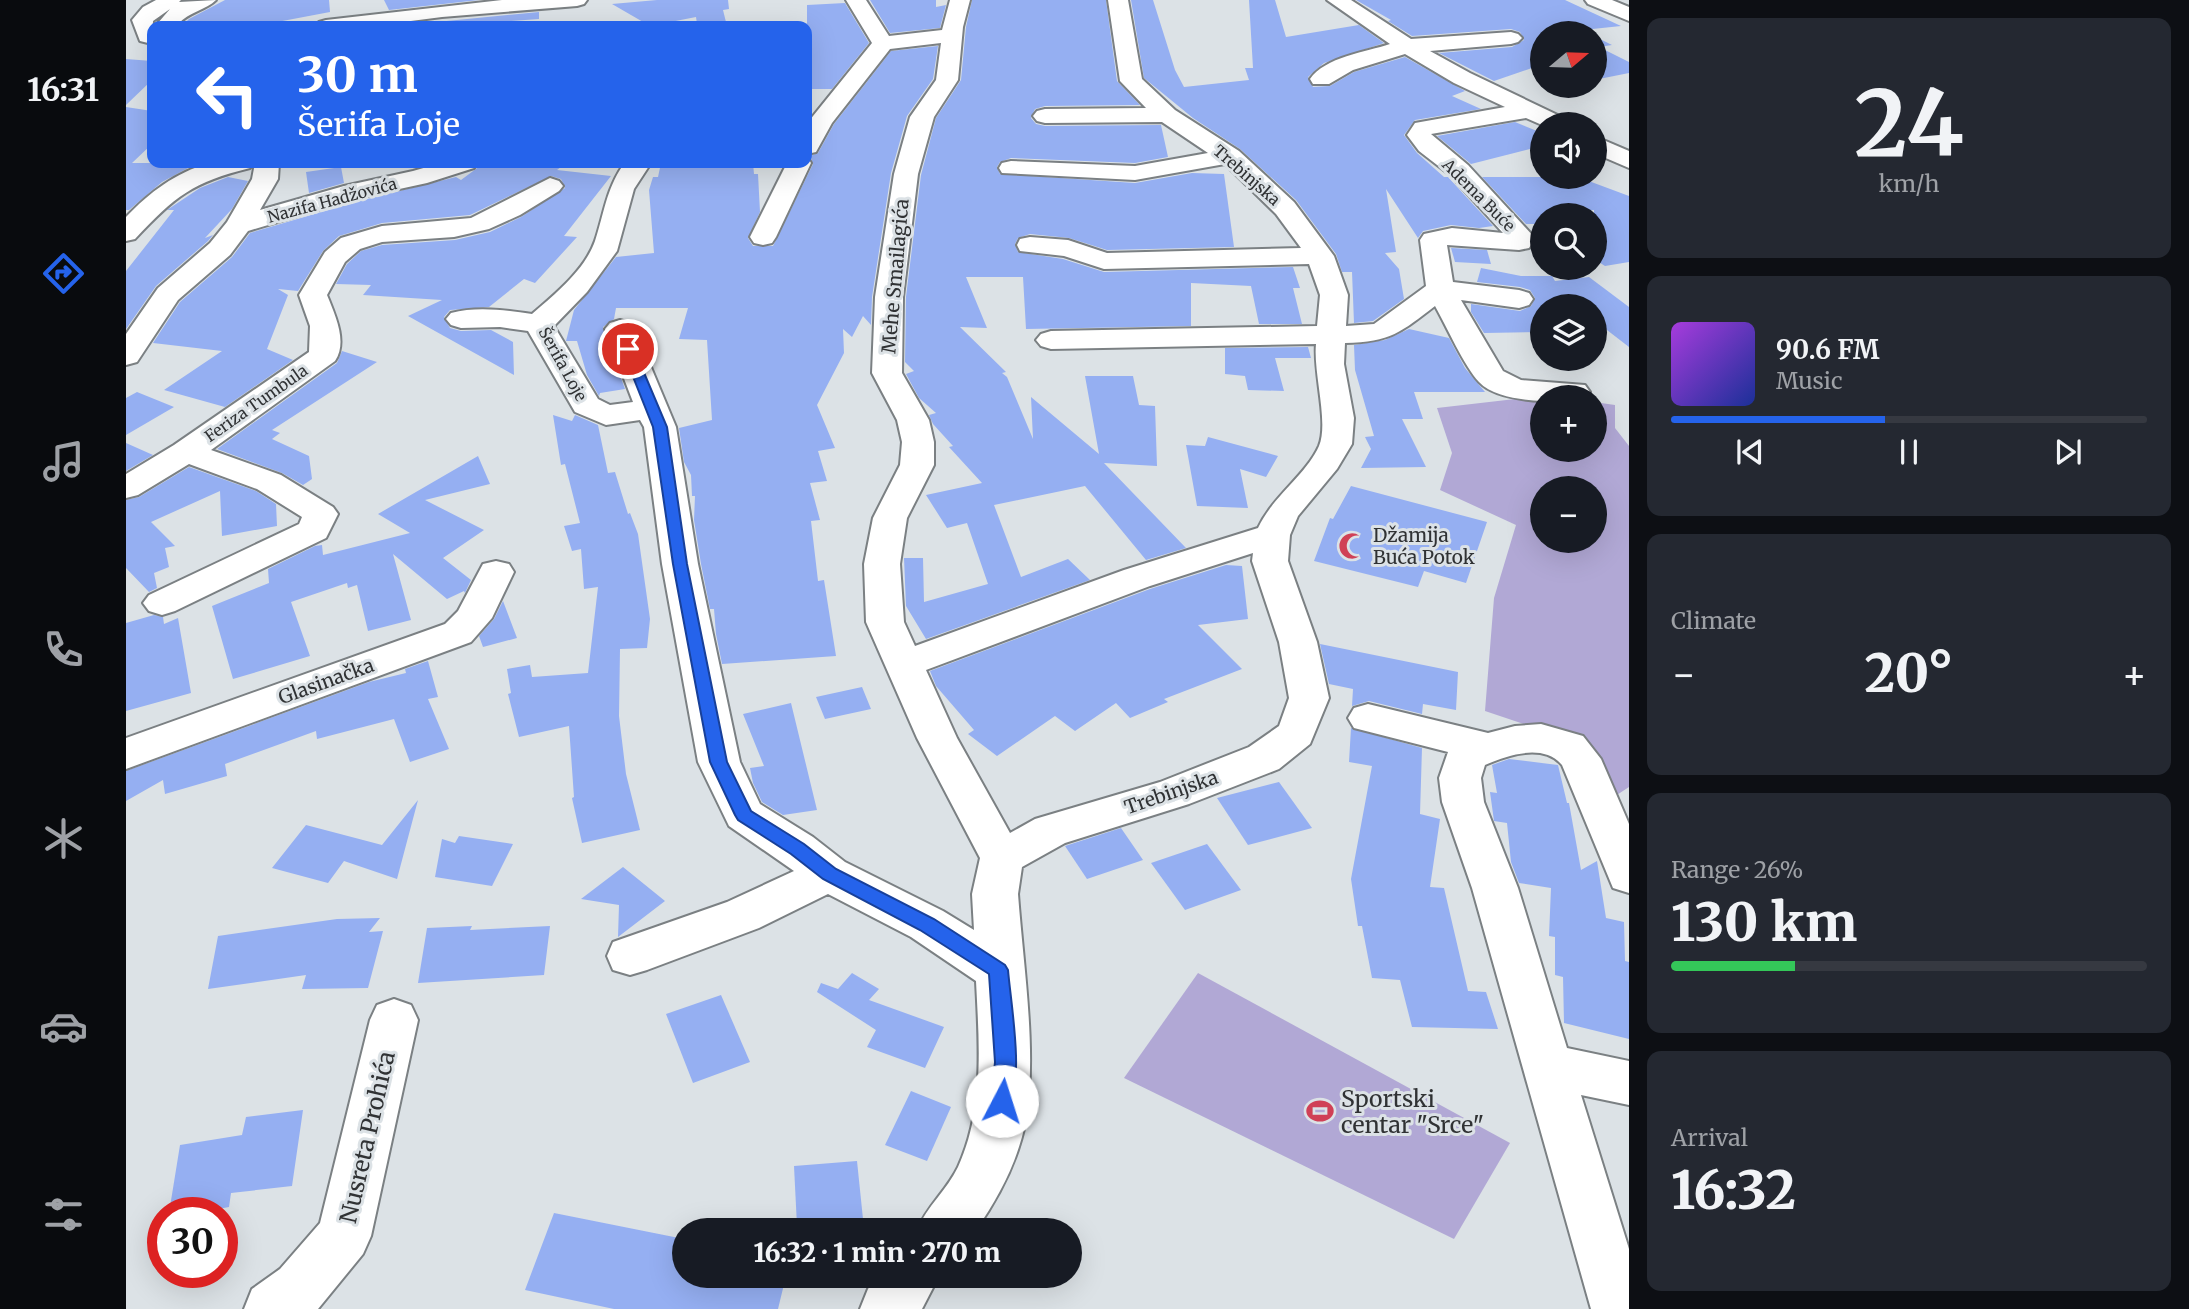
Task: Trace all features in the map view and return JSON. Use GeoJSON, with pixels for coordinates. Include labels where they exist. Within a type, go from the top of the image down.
{"type":"FeatureCollection","features":[{"type":"Feature","properties":{"kind":"street"},"geometry":{"type":"LineString","coordinates":[[142,40],[142,20],[171,0]]}},
{"type":"Feature","properties":{"kind":"street"},"geometry":{"type":"LineString","coordinates":[[169,21],[183,7],[206,0]]}},
{"type":"Feature","properties":{"kind":"street"},"geometry":{"type":"LineString","coordinates":[[539,21],[576,0]]}},
{"type":"Feature","properties":{"kind":"street"},"geometry":{"type":"LineString","coordinates":[[362,21],[442,10],[576,0]]}},
{"type":"Feature","properties":{"kind":"street"},"geometry":{"type":"LineString","coordinates":[[856,0],[883,43]]}},
{"type":"Feature","properties":{"kind":"street","name":"Mehe Smailagića"},"geometry":{"type":"LineString","coordinates":[[960,0],[951,35],[947,80],[922,117],[906,174],[890,297],[887,373],[913,420],[918,443],[917,465],[890,518],[882,564],[886,622],[937,738],[1002,858]]}},
{"type":"Feature","properties":{"kind":"street","name":"Trebinjska"},"geometry":{"type":"LineString","coordinates":[[1002,858],[1050,831],[1174,793],[1264,758],[1296,734],[1309,698],[1298,642],[1270,561],[1272,536],[1282,513],[1325,462],[1336,443],[1338,418],[1329,364],[1334,295],[1320,256],[1285,208],[1230,156],[1167,116],[1131,81],[1118,0]]}},
{"type":"Feature","properties":{"kind":"street"},"geometry":{"type":"LineString","coordinates":[[1337,0],[1462,78],[1534,112]]}},
{"type":"Feature","properties":{"kind":"street"},"geometry":{"type":"LineString","coordinates":[[1595,0],[1629,15]]}},
{"type":"Feature","properties":{"kind":"street"},"geometry":{"type":"LineString","coordinates":[[812,138],[821,121],[883,43],[951,35]]}},
{"type":"Feature","properties":{"kind":"street"},"geometry":{"type":"LineString","coordinates":[[1321,79],[1345,65],[1392,53],[1407,46],[1511,38]]}},
{"type":"Feature","properties":{"kind":"street","name":"Adema Buće"},"geometry":{"type":"LineString","coordinates":[[1530,110],[1423,128],[1419,135],[1428,146],[1459,170],[1522,238],[1519,242],[1508,243],[1448,236],[1433,240],[1440,289],[1491,377],[1503,386],[1530,390]]}},
{"type":"Feature","properties":{"kind":"street"},"geometry":{"type":"LineString","coordinates":[[1045,116],[1167,116]]}},
{"type":"Feature","properties":{"kind":"street"},"geometry":{"type":"LineString","coordinates":[[1607,150],[1629,161]]}},
{"type":"Feature","properties":{"kind":"street"},"geometry":{"type":"LineString","coordinates":[[1011,168],[1135,173],[1230,156]]}},
{"type":"Feature","properties":{"kind":"street"},"geometry":{"type":"LineString","coordinates":[[126,233],[162,194],[192,175],[221,168]]}},
{"type":"Feature","properties":{"kind":"street","name":"Nazifa Hadžovića"},"geometry":{"type":"LineString","coordinates":[[126,356],[168,294],[220,249],[239,225],[265,179],[266,168]]}},
{"type":"Feature","properties":{"kind":"street","name":"Nazifa Hadžovića"},"geometry":{"type":"LineString","coordinates":[[239,225],[353,191],[418,178],[449,168]]}},
{"type":"Feature","properties":{"kind":"street","name":"Šerifa Loje"},"geometry":{"type":"LineString","coordinates":[[633,168],[628,172],[612,215],[607,244],[566,302],[538,324],[586,405],[606,415],[651,409]]}},
{"type":"Feature","properties":{"kind":"street"},"geometry":{"type":"LineString","coordinates":[[763,237],[797,168]]}},
{"type":"Feature","properties":{"kind":"street","name":"Feriza Tumbula"},"geometry":{"type":"LineString","coordinates":[[126,488],[186,452],[324,355],[325,326],[313,295],[339,252],[360,240],[396,233],[467,228],[496,218],[550,186]]}},
{"type":"Feature","properties":{"kind":"street"},"geometry":{"type":"LineString","coordinates":[[1030,245],[1068,248],[1104,261],[1320,256]]}},
{"type":"Feature","properties":{"kind":"street"},"geometry":{"type":"LineString","coordinates":[[1051,340],[1370,334],[1384,331],[1440,289],[1519,299]]}},
{"type":"Feature","properties":{"kind":"street"},"geometry":{"type":"LineString","coordinates":[[461,318],[500,318],[538,324]]}},
{"type":"Feature","properties":{"kind":"street"},"geometry":{"type":"LineString","coordinates":[[620,330],[660,427],[680,564],[719,762],[744,815],[797,849],[829,874],[927,924],[998,970]]}},
{"type":"Feature","properties":{"kind":"street","name":"Feriza Tumbula"},"geometry":{"type":"LineString","coordinates":[[162,603],[314,530],[321,514],[269,482],[186,452]]}},
{"type":"Feature","properties":{"kind":"street"},"geometry":{"type":"LineString","coordinates":[[904,664],[1137,578],[1272,536]]}},
{"type":"Feature","properties":{"kind":"street","name":"Glasinačka"},"geometry":{"type":"LineString","coordinates":[[126,754],[458,634],[473,618],[496,572]]}},
{"type":"Feature","properties":{"kind":"street"},"geometry":{"type":"LineString","coordinates":[[1368,718],[1486,747]]}},
{"type":"Feature","properties":{"kind":"street"},"geometry":{"type":"LineString","coordinates":[[1619,1309],[1495,888],[1463,802],[1460,778],[1467,756],[1486,747],[1544,739],[1566,744],[1580,758],[1629,876]]}},
{"type":"Feature","properties":{"kind":"street"},"geometry":{"type":"LineString","coordinates":[[953,1218],[979,1182],[1000,1120],[1005,1062],[995,894],[1002,858]]}},
{"type":"Feature","properties":{"kind":"street"},"geometry":{"type":"LineString","coordinates":[[630,956],[743,915],[829,874]]}},
{"type":"Feature","properties":{"kind":"street","name":"Nusreta Prohića"},"geometry":{"type":"LineString","coordinates":[[272,1309],[300,1288],[344,1236],[394,1020]]}},
{"type":"Feature","properties":{"kind":"street"},"geometry":{"type":"LineString","coordinates":[[1548,1066],[1629,1083]]}},
{"type":"Feature","properties":{"kind":"street"},"geometry":{"type":"LineString","coordinates":[[888,1309],[903,1288]]}},
{"type":"Feature","properties":{"kind":"shaded area"},"geometry":{"type":"Polygon","coordinates":[[[1530,397],[1530,462],[1607,462],[1607,404],[1615,405],[1615,428],[1629,446],[1629,787],[1600,806],[1571,740],[1485,711],[1494,598],[1516,525],[1440,490],[1452,453],[1437,408],[1530,397]]]}},
{"type":"Feature","properties":{"kind":"shaded area","name":"Sportski centar \"Srce\""},"geometry":{"type":"Polygon","coordinates":[[[1198,973],[1510,1143],[1454,1239],[1124,1078],[1198,973]]]}},
{"type":"Feature","properties":{"kind":"building"},"geometry":{"type":"Polygon","coordinates":[[[225,0],[329,0],[330,12],[282,21],[187,21],[225,0]]]}},
{"type":"Feature","properties":{"kind":"building"},"geometry":{"type":"Polygon","coordinates":[[[384,0],[479,0],[389,10],[384,0]]]}},
{"type":"Feature","properties":{"kind":"building"},"geometry":{"type":"Polygon","coordinates":[[[657,0],[728,0],[729,9],[723,10],[726,21],[697,21],[696,17],[676,21],[641,21],[612,4],[657,0]]]}},
{"type":"Feature","properties":{"kind":"building"},"geometry":{"type":"Polygon","coordinates":[[[870,0],[936,0],[936,7],[946,5],[940,28],[890,33],[870,0]]]}},
{"type":"Feature","properties":{"kind":"building"},"geometry":{"type":"Polygon","coordinates":[[[972,0],[1106,0],[1117,81],[1140,105],[1045,106],[1035,109],[1031,118],[1036,124],[1045,126],[1161,125],[1168,157],[1135,163],[1011,158],[1000,162],[997,167],[1000,174],[1135,183],[1192,173],[1224,174],[1234,247],[1107,250],[1069,238],[1030,234],[1018,238],[1015,244],[1018,252],[1063,259],[1104,272],[1293,267],[1300,288],[1293,288],[1302,324],[1259,324],[1251,286],[1191,283],[1191,326],[1026,329],[1023,277],[966,277],[987,328],[960,327],[1006,372],[1002,373],[1007,377],[1033,439],[1031,397],[1099,454],[1085,376],[1133,376],[1139,405],[1155,406],[1157,466],[1104,463],[1186,548],[1146,560],[1085,486],[994,505],[1021,577],[1068,559],[1090,580],[926,639],[906,606],[904,558],[923,558],[924,602],[988,584],[967,523],[947,528],[926,495],[982,483],[949,447],[953,446],[933,424],[929,415],[936,413],[919,398],[906,374],[914,371],[905,362],[906,297],[921,175],[936,118],[961,80],[966,27],[972,0]]]}},
{"type":"Feature","properties":{"kind":"building"},"geometry":{"type":"Polygon","coordinates":[[[1131,0],[1153,0],[1175,70],[1184,87],[1249,80],[1245,68],[1253,68],[1249,0],[1275,0],[1286,37],[1359,25],[1384,43],[1324,63],[1308,77],[1313,87],[1330,86],[1354,72],[1405,57],[1465,91],[1452,96],[1481,109],[1415,120],[1404,135],[1417,153],[1444,177],[1448,177],[1493,226],[1479,228],[1451,225],[1423,231],[1418,238],[1386,189],[1396,252],[1385,253],[1399,269],[1404,299],[1373,321],[1354,323],[1352,272],[1342,272],[1336,254],[1296,200],[1240,149],[1193,118],[1144,78],[1131,0]]]}},
{"type":"Feature","properties":{"kind":"building"},"geometry":{"type":"Polygon","coordinates":[[[1356,0],[1565,0],[1621,26],[1607,27],[1607,21],[1530,21],[1530,69],[1494,81],[1439,53],[1512,47],[1524,40],[1520,32],[1511,29],[1412,36],[1388,21],[1391,20],[1356,0]]]}},
{"type":"Feature","properties":{"kind":"building"},"geometry":{"type":"Polygon","coordinates":[[[845,3],[869,43],[832,89],[812,89],[812,21],[807,21],[807,5],[845,3]]]}},
{"type":"Feature","properties":{"kind":"building"},"geometry":{"type":"Polygon","coordinates":[[[539,12],[539,19],[447,21],[539,12]]]}},
{"type":"Feature","properties":{"kind":"building"},"geometry":{"type":"Polygon","coordinates":[[[938,46],[933,79],[907,116],[891,173],[872,297],[871,325],[863,316],[852,337],[843,329],[844,353],[817,405],[835,448],[818,451],[827,481],[810,483],[820,520],[811,521],[818,581],[824,580],[836,656],[722,664],[714,609],[710,609],[701,564],[694,520],[695,496],[692,496],[691,475],[684,462],[679,428],[712,420],[707,340],[679,339],[688,308],[616,308],[614,319],[603,327],[609,346],[605,366],[616,364],[625,389],[600,393],[599,396],[587,375],[577,341],[566,341],[574,310],[616,257],[654,253],[649,190],[653,177],[658,177],[660,168],[753,168],[754,174],[758,174],[760,212],[748,238],[753,246],[773,246],[812,168],[812,155],[818,153],[834,124],[891,51],[938,46]]]}},
{"type":"Feature","properties":{"kind":"building"},"geometry":{"type":"Polygon","coordinates":[[[1607,51],[1629,62],[1629,73],[1607,77],[1607,51]]]}},
{"type":"Feature","properties":{"kind":"building"},"geometry":{"type":"Polygon","coordinates":[[[126,59],[147,61],[147,85],[126,105],[126,59]]]}},
{"type":"Feature","properties":{"kind":"building"},"geometry":{"type":"Polygon","coordinates":[[[126,107],[147,110],[147,149],[132,163],[147,163],[147,168],[188,168],[162,182],[126,210],[126,107]]]}},
{"type":"Feature","properties":{"kind":"building"},"geometry":{"type":"Polygon","coordinates":[[[1515,122],[1530,128],[1530,149],[1471,164],[1437,136],[1515,122]]]}},
{"type":"Feature","properties":{"kind":"building"},"geometry":{"type":"Polygon","coordinates":[[[341,168],[344,183],[309,193],[306,172],[341,168]]]}},
{"type":"Feature","properties":{"kind":"building"},"geometry":{"type":"Polygon","coordinates":[[[477,168],[560,168],[557,170],[611,176],[564,236],[577,237],[535,283],[524,279],[489,307],[450,310],[444,317],[450,328],[461,331],[491,330],[513,342],[514,375],[408,316],[442,300],[363,295],[371,285],[336,284],[347,264],[361,251],[382,245],[455,240],[490,232],[521,217],[565,188],[561,179],[551,176],[470,215],[382,223],[339,236],[323,251],[298,291],[278,289],[288,295],[267,349],[293,360],[225,407],[164,390],[222,351],[153,343],[180,302],[232,257],[250,233],[359,201],[456,177],[461,180],[477,168]]]}},
{"type":"Feature","properties":{"kind":"building"},"geometry":{"type":"Polygon","coordinates":[[[228,177],[248,181],[232,209],[205,238],[213,235],[208,241],[156,286],[126,329],[126,271],[174,210],[167,210],[200,188],[228,177]]]}},
{"type":"Feature","properties":{"kind":"building"},"geometry":{"type":"Polygon","coordinates":[[[1482,177],[1530,177],[1530,189],[1607,188],[1629,196],[1629,262],[1607,266],[1607,203],[1530,203],[1530,224],[1526,224],[1482,177]]]}},
{"type":"Feature","properties":{"kind":"building"},"geometry":{"type":"Polygon","coordinates":[[[1451,248],[1487,250],[1491,264],[1455,262],[1451,248]]]}},
{"type":"Feature","properties":{"kind":"building"},"geometry":{"type":"Polygon","coordinates":[[[1481,268],[1530,276],[1530,280],[1593,280],[1629,307],[1629,347],[1607,330],[1607,294],[1532,294],[1530,290],[1520,287],[1477,282],[1481,268]]]}},
{"type":"Feature","properties":{"kind":"building"},"geometry":{"type":"Polygon","coordinates":[[[1471,304],[1520,311],[1530,306],[1530,332],[1484,333],[1471,312],[1471,304]]]}},
{"type":"Feature","properties":{"kind":"building"},"geometry":{"type":"Polygon","coordinates":[[[1409,329],[1449,338],[1465,368],[1485,392],[1414,392],[1423,419],[1402,419],[1426,467],[1361,468],[1371,449],[1365,437],[1374,436],[1355,370],[1354,345],[1385,340],[1409,329]]]}},
{"type":"Feature","properties":{"kind":"building"},"geometry":{"type":"Polygon","coordinates":[[[1308,347],[1311,358],[1275,358],[1284,391],[1248,390],[1245,376],[1225,374],[1225,348],[1308,347]]]}},
{"type":"Feature","properties":{"kind":"building"},"geometry":{"type":"Polygon","coordinates":[[[342,351],[377,362],[272,430],[280,433],[272,439],[309,456],[312,479],[303,485],[282,473],[217,449],[337,363],[342,351]]]}},
{"type":"Feature","properties":{"kind":"building"},"geometry":{"type":"Polygon","coordinates":[[[137,392],[174,407],[126,435],[126,398],[137,392]]]}},
{"type":"Feature","properties":{"kind":"building"},"geometry":{"type":"Polygon","coordinates":[[[553,415],[572,421],[575,415],[598,425],[608,473],[615,472],[628,514],[630,513],[638,534],[650,619],[647,648],[620,649],[619,716],[626,774],[640,830],[582,843],[572,798],[569,726],[519,737],[508,694],[511,693],[507,669],[530,665],[532,677],[588,673],[598,587],[584,589],[581,549],[572,551],[564,526],[580,523],[565,464],[561,465],[553,415]]]}},
{"type":"Feature","properties":{"kind":"building"},"geometry":{"type":"Polygon","coordinates":[[[1208,437],[1278,456],[1266,477],[1240,469],[1248,508],[1197,506],[1186,445],[1205,446],[1208,437]]]}},
{"type":"Feature","properties":{"kind":"building"},"geometry":{"type":"Polygon","coordinates":[[[126,443],[153,455],[126,471],[126,443]]]}},
{"type":"Feature","properties":{"kind":"building"},"geometry":{"type":"Polygon","coordinates":[[[478,456],[490,484],[425,500],[484,530],[443,558],[471,580],[465,593],[464,591],[447,599],[393,554],[411,620],[368,631],[357,585],[348,588],[347,583],[291,602],[310,656],[233,679],[212,606],[269,583],[268,569],[315,546],[322,545],[323,555],[410,533],[378,514],[478,456]]]}},
{"type":"Feature","properties":{"kind":"building"},"geometry":{"type":"Polygon","coordinates":[[[189,467],[256,491],[276,504],[277,526],[222,536],[220,491],[151,522],[175,546],[165,548],[169,567],[154,573],[157,588],[149,592],[126,568],[126,500],[139,497],[189,467]]]}},
{"type":"Feature","properties":{"kind":"building"},"geometry":{"type":"Polygon","coordinates":[[[1351,486],[1487,522],[1466,583],[1424,571],[1418,587],[1314,561],[1330,518],[1333,519],[1351,486]]]}},
{"type":"Feature","properties":{"kind":"building"},"geometry":{"type":"Polygon","coordinates":[[[1226,565],[1242,566],[1248,619],[1198,625],[1242,669],[1164,699],[1168,702],[1130,718],[1116,703],[1075,731],[1055,716],[997,756],[968,734],[974,730],[936,686],[930,671],[1150,589],[1226,565]]]}},
{"type":"Feature","properties":{"kind":"building"},"geometry":{"type":"Polygon","coordinates":[[[503,601],[517,638],[483,647],[479,636],[494,619],[503,601]]]}},
{"type":"Feature","properties":{"kind":"building"},"geometry":{"type":"Polygon","coordinates":[[[154,615],[163,617],[164,624],[178,618],[191,693],[126,711],[126,623],[154,615]]]}},
{"type":"Feature","properties":{"kind":"building"},"geometry":{"type":"Polygon","coordinates":[[[1320,644],[1458,672],[1456,710],[1423,704],[1422,714],[1369,701],[1352,706],[1353,689],[1329,684],[1320,644]]]}},
{"type":"Feature","properties":{"kind":"building"},"geometry":{"type":"Polygon","coordinates":[[[428,661],[438,697],[428,699],[449,749],[410,762],[394,719],[317,739],[316,731],[225,764],[227,776],[165,794],[163,780],[126,801],[126,771],[369,682],[406,673],[405,669],[428,661]]]}},
{"type":"Feature","properties":{"kind":"building"},"geometry":{"type":"Polygon","coordinates":[[[862,687],[871,709],[825,719],[816,697],[862,687]]]}},
{"type":"Feature","properties":{"kind":"building"},"geometry":{"type":"Polygon","coordinates":[[[791,703],[817,810],[783,815],[762,802],[753,783],[750,768],[764,766],[743,714],[791,703]]]}},
{"type":"Feature","properties":{"kind":"building"},"geometry":{"type":"Polygon","coordinates":[[[1351,728],[1422,748],[1420,814],[1440,819],[1430,887],[1444,888],[1468,991],[1486,992],[1498,1029],[1412,1027],[1400,980],[1372,978],[1362,926],[1358,926],[1351,879],[1372,766],[1349,762],[1351,728]]]}},
{"type":"Feature","properties":{"kind":"building"},"geometry":{"type":"Polygon","coordinates":[[[1509,759],[1558,765],[1569,803],[1581,870],[1597,861],[1606,918],[1624,922],[1625,961],[1629,962],[1629,1039],[1564,1023],[1563,977],[1555,975],[1555,937],[1549,936],[1551,888],[1519,883],[1511,862],[1507,823],[1494,821],[1490,792],[1497,793],[1492,765],[1509,759]]]}},
{"type":"Feature","properties":{"kind":"building"},"geometry":{"type":"Polygon","coordinates":[[[1279,782],[1312,828],[1248,845],[1217,798],[1279,782]]]}},
{"type":"Feature","properties":{"kind":"building"},"geometry":{"type":"Polygon","coordinates":[[[418,800],[397,879],[344,861],[328,883],[272,868],[306,825],[382,845],[418,800]]]}},
{"type":"Feature","properties":{"kind":"building"},"geometry":{"type":"Polygon","coordinates":[[[1121,828],[1143,860],[1087,879],[1065,846],[1121,828]]]}},
{"type":"Feature","properties":{"kind":"building"},"geometry":{"type":"Polygon","coordinates":[[[459,836],[513,844],[492,886],[435,877],[442,839],[455,843],[459,836]]]}},
{"type":"Feature","properties":{"kind":"building"},"geometry":{"type":"Polygon","coordinates":[[[1207,844],[1241,890],[1185,910],[1151,863],[1207,844]]]}},
{"type":"Feature","properties":{"kind":"building"},"geometry":{"type":"Polygon","coordinates":[[[623,867],[665,901],[618,937],[619,905],[581,899],[623,867]]]}},
{"type":"Feature","properties":{"kind":"building"},"geometry":{"type":"Polygon","coordinates":[[[380,918],[369,932],[383,931],[368,988],[302,989],[306,975],[208,989],[218,936],[337,919],[380,918]]]}},
{"type":"Feature","properties":{"kind":"building"},"geometry":{"type":"Polygon","coordinates":[[[472,926],[470,930],[550,926],[544,975],[418,983],[427,928],[472,926]]]}},
{"type":"Feature","properties":{"kind":"building"},"geometry":{"type":"Polygon","coordinates":[[[852,973],[879,989],[869,1000],[944,1027],[925,1068],[867,1047],[876,1030],[817,992],[821,983],[838,989],[852,973]]]}},
{"type":"Feature","properties":{"kind":"building"},"geometry":{"type":"Polygon","coordinates":[[[721,995],[750,1062],[693,1083],[666,1014],[721,995]]]}},
{"type":"Feature","properties":{"kind":"building"},"geometry":{"type":"Polygon","coordinates":[[[911,1091],[951,1107],[927,1161],[885,1145],[911,1091]]]}},
{"type":"Feature","properties":{"kind":"building"},"geometry":{"type":"Polygon","coordinates":[[[303,1110],[292,1186],[231,1193],[230,1197],[172,1197],[180,1145],[242,1135],[246,1117],[303,1110]]]}},
{"type":"Feature","properties":{"kind":"building"},"geometry":{"type":"Polygon","coordinates":[[[857,1161],[863,1218],[797,1218],[794,1166],[857,1161]]]}},
{"type":"Feature","properties":{"kind":"building"},"geometry":{"type":"Polygon","coordinates":[[[554,1213],[672,1237],[672,1288],[783,1288],[778,1309],[614,1309],[525,1290],[554,1213]]]}},
{"type":"Feature","properties":{"kind":"place","name":"Džamija Buća Potok"},"geometry":{"type":"Point","coordinates":[1352,546]}},
{"type":"Feature","properties":{"kind":"place","name":"Sportski centar \"Srce\""},"geometry":{"type":"Point","coordinates":[1320,1111]}},
{"type":"Feature","properties":{"kind":"route"},"geometry":{"type":"LineString","coordinates":[[628,349],[660,427],[680,564],[719,762],[744,815],[797,849],[829,874],[927,924],[998,970],[1005,1062],[1002,1101]]}}]}
